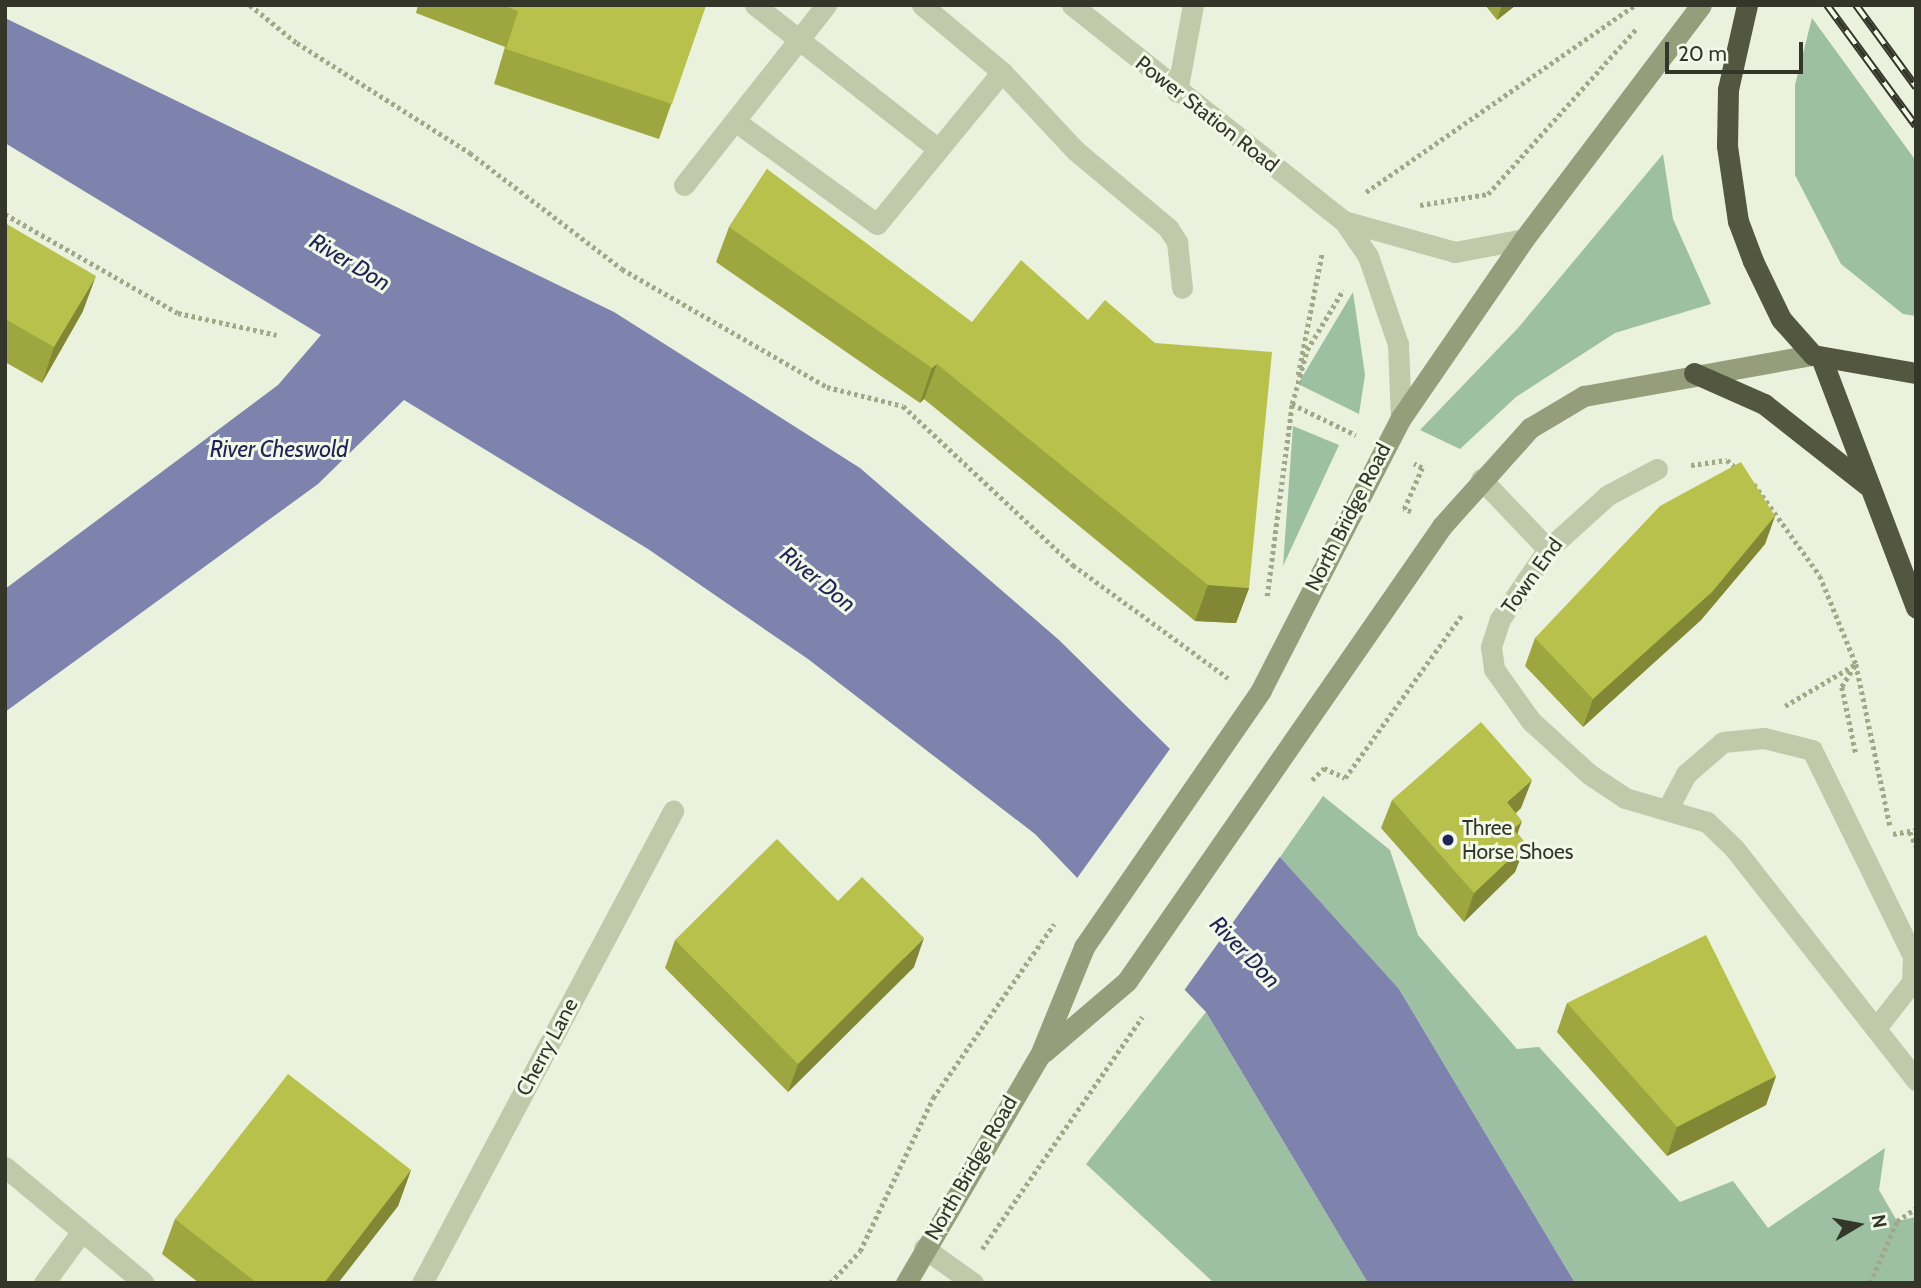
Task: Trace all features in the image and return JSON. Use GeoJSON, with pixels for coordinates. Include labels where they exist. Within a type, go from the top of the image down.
{"type":"FeatureCollection","features":[{"type":"Feature","properties":{"kind":"highway"},"geometry":{"type":"LineString","coordinates":[[1747,5],[1728,89],[1727,146],[1738,221],[1782,319],[1818,358],[1916,608]]}},
{"type":"Feature","properties":{"kind":"highway"},"geometry":{"type":"LineString","coordinates":[[1818,358],[1916,373]]}},
{"type":"Feature","properties":{"kind":"highway"},"geometry":{"type":"LineString","coordinates":[[1694,373],[1764,404],[1869,486]]}},
{"type":"Feature","properties":{"kind":"street"},"geometry":{"type":"LineString","coordinates":[[755,5],[938,149]]}},
{"type":"Feature","properties":{"kind":"street"},"geometry":{"type":"LineString","coordinates":[[684,185],[826,5]]}},
{"type":"Feature","properties":{"kind":"street"},"geometry":{"type":"LineString","coordinates":[[922,5],[1002,72],[1076,152],[1168,229],[1177,242],[1182,288]]}},
{"type":"Feature","properties":{"kind":"street","name":"Power Station Road"},"geometry":{"type":"LineString","coordinates":[[1072,5],[1177,92],[1344,221],[1368,256],[1398,344],[1401,418]]}},
{"type":"Feature","properties":{"kind":"street"},"geometry":{"type":"LineString","coordinates":[[1177,92],[1194,5]]}},
{"type":"Feature","properties":{"kind":"street","name":"North Bridge Road"},"geometry":{"type":"LineString","coordinates":[[906,1283],[987,1136],[1040,1055],[1084,947],[1239,728],[1401,418],[1524,239],[1701,5]]}},
{"type":"Feature","properties":{"kind":"street"},"geometry":{"type":"LineString","coordinates":[[735,121],[877,224],[1002,72]]}},
{"type":"Feature","properties":{"kind":"street","name":"Power Station Road"},"geometry":{"type":"LineString","coordinates":[[1344,221],[1455,252],[1524,239]]}},
{"type":"Feature","properties":{"kind":"street","name":"North Bridge Road"},"geometry":{"type":"LineString","coordinates":[[1040,1055],[1127,981],[1481,479],[1530,428],[1584,396],[1694,373],[1818,358]]}},
{"type":"Feature","properties":{"kind":"street","name":"Town End"},"geometry":{"type":"LineString","coordinates":[[1657,469],[1608,495],[1548,549],[1500,619],[1491,647],[1494,669],[1531,722],[1610,789],[1707,822],[1734,848],[1916,1080]]}},
{"type":"Feature","properties":{"kind":"street"},"geometry":{"type":"LineString","coordinates":[[1481,479],[1548,549]]}},
{"type":"Feature","properties":{"kind":"street"},"geometry":{"type":"LineString","coordinates":[[1667,810],[1686,774],[1723,742],[1764,738],[1812,750],[1913,956],[1912,982],[1876,1028]]}},
{"type":"Feature","properties":{"kind":"street","name":"Cherry Lane"},"geometry":{"type":"LineString","coordinates":[[422,1283],[673,811]]}},
{"type":"Feature","properties":{"kind":"street"},"geometry":{"type":"LineString","coordinates":[[5,1167],[143,1282]]}},
{"type":"Feature","properties":{"kind":"street"},"geometry":{"type":"LineString","coordinates":[[44,1283],[82,1231]]}},
{"type":"Feature","properties":{"kind":"street"},"geometry":{"type":"LineString","coordinates":[[924,1248],[969,1280]]}},
{"type":"Feature","properties":{"kind":"path"},"geometry":{"type":"LineString","coordinates":[[250,5],[297,43],[470,153],[622,269],[827,387],[903,406],[1073,565],[1233,681]]}},
{"type":"Feature","properties":{"kind":"path"},"geometry":{"type":"LineString","coordinates":[[1292,404],[1322,248],[1371,185],[1635,5]]}},
{"type":"Feature","properties":{"kind":"path"},"geometry":{"type":"LineString","coordinates":[[5,214],[178,313],[277,335]]}},
{"type":"Feature","properties":{"kind":"path"},"geometry":{"type":"LineString","coordinates":[[1657,469],[1727,460],[1767,496],[1820,576],[1856,664],[1893,840]]}},
{"type":"Feature","properties":{"kind":"path"},"geometry":{"type":"LineString","coordinates":[[1305,788],[1324,768],[1345,778],[1463,613],[1500,619]]}},
{"type":"Feature","properties":{"kind":"path"},"geometry":{"type":"LineString","coordinates":[[1856,664],[1842,687],[1859,769]]}},
{"type":"Feature","properties":{"kind":"path"},"geometry":{"type":"LineString","coordinates":[[1872,795],[1881,794],[1890,835],[1913,831],[1916,846]]}},
{"type":"Feature","properties":{"kind":"path"},"geometry":{"type":"LineString","coordinates":[[830,1283],[860,1251],[933,1098]]}},
{"type":"Feature","properties":{"kind":"path"},"geometry":{"type":"LineString","coordinates":[[969,1280],[1034,1170]]}},
{"type":"Feature","properties":{"kind":"path"},"geometry":{"type":"LineString","coordinates":[[1870,1283],[1897,1221],[1916,1208]]}},
{"type":"Feature","properties":{"kind":"green space"},"geometry":{"type":"Polygon","coordinates":[[[1812,18],[1916,161],[1916,316],[1903,314],[1841,264],[1795,175],[1795,85],[1812,18]]]}},
{"type":"Feature","properties":{"kind":"green space"},"geometry":{"type":"Polygon","coordinates":[[[1663,154],[1673,219],[1711,304],[1615,333],[1516,397],[1460,449],[1420,430],[1518,328],[1663,154]]]}},
{"type":"Feature","properties":{"kind":"green space"},"geometry":{"type":"Polygon","coordinates":[[[1353,292],[1365,375],[1359,414],[1298,384],[1353,292]]]}},
{"type":"Feature","properties":{"kind":"green space"},"geometry":{"type":"Polygon","coordinates":[[[1293,426],[1339,445],[1283,566],[1293,426]]]}},
{"type":"Feature","properties":{"kind":"green space"},"geometry":{"type":"Polygon","coordinates":[[[1323,796],[1390,850],[1418,935],[1517,1049],[1539,1047],[1680,1202],[1733,1181],[1768,1228],[1885,1148],[1879,1190],[1897,1221],[1916,1217],[1916,1283],[1575,1283],[1399,989],[1280,857],[1323,796]]]}},
{"type":"Feature","properties":{"kind":"green space"},"geometry":{"type":"Polygon","coordinates":[[[1206,1012],[1368,1283],[1214,1283],[1086,1164],[1206,1012]]]}},
{"type":"Feature","properties":{"kind":"water"},"geometry":{"type":"Polygon","coordinates":[[[5,18],[614,312],[860,468],[1059,640],[1280,857],[1399,989],[1575,1283],[1368,1283],[1206,1012],[1035,834],[808,659],[648,549],[404,400],[318,484],[5,712],[5,589],[278,385],[321,335],[5,143],[5,18]]]}},
{"type":"Feature","properties":{"kind":"pier"},"geometry":{"type":"Polygon","coordinates":[[[1172,746],[1282,854],[1183,992],[1075,881],[1172,746]]]}},
{"type":"Feature","properties":{"kind":"building"},"geometry":{"type":"Polygon","coordinates":[[[502,5],[706,5],[672,104],[506,49],[518,11],[502,5]]]}},
{"type":"Feature","properties":{"kind":"building"},"geometry":{"type":"Polygon","coordinates":[[[767,169],[972,322],[1021,260],[1088,320],[1105,300],[1155,343],[1272,352],[1249,588],[1208,585],[937,364],[932,368],[729,227],[767,169]]]}},
{"type":"Feature","properties":{"kind":"building"},"geometry":{"type":"Polygon","coordinates":[[[5,223],[96,276],[54,347],[5,319],[5,223]]]}},
{"type":"Feature","properties":{"kind":"building"},"geometry":{"type":"Polygon","coordinates":[[[1741,462],[1775,516],[1712,592],[1593,699],[1535,638],[1660,506],[1741,462]]]}},
{"type":"Feature","properties":{"kind":"building","name":"Three Horse Shoes"},"geometry":{"type":"Polygon","coordinates":[[[1481,722],[1532,780],[1507,802],[1522,821],[1513,829],[1526,844],[1474,893],[1392,800],[1481,722]]]}},
{"type":"Feature","properties":{"kind":"building"},"geometry":{"type":"Polygon","coordinates":[[[777,839],[838,901],[862,877],[924,938],[798,1064],[675,940],[777,839]]]}},
{"type":"Feature","properties":{"kind":"building"},"geometry":{"type":"Polygon","coordinates":[[[1706,935],[1776,1076],[1677,1127],[1567,1003],[1706,935]]]}},
{"type":"Feature","properties":{"kind":"building"},"geometry":{"type":"Polygon","coordinates":[[[288,1074],[411,1170],[324,1283],[257,1283],[175,1219],[288,1074]]]}},
{"type":"Feature","properties":{"kind":"railway"},"geometry":{"type":"LineString","coordinates":[[1827,5],[1916,126]]}},
{"type":"Feature","properties":{"kind":"railway"},"geometry":{"type":"LineString","coordinates":[[1856,5],[1916,87]]}},
{"type":"Feature","properties":{"kind":"place","name":"Three Horse Shoes"},"geometry":{"type":"Point","coordinates":[1448,840]}},
{"type":"Feature","properties":{"kind":"water label","name":"River Don"},"geometry":{"type":"Point","coordinates":[350,262]}},
{"type":"Feature","properties":{"kind":"water label","name":"River Cheswold"},"geometry":{"type":"Point","coordinates":[279,449]}},
{"type":"Feature","properties":{"kind":"water label","name":"River Don"},"geometry":{"type":"Point","coordinates":[818,579]}},
{"type":"Feature","properties":{"kind":"water label","name":"River Don"},"geometry":{"type":"Point","coordinates":[1245,952]}}]}
